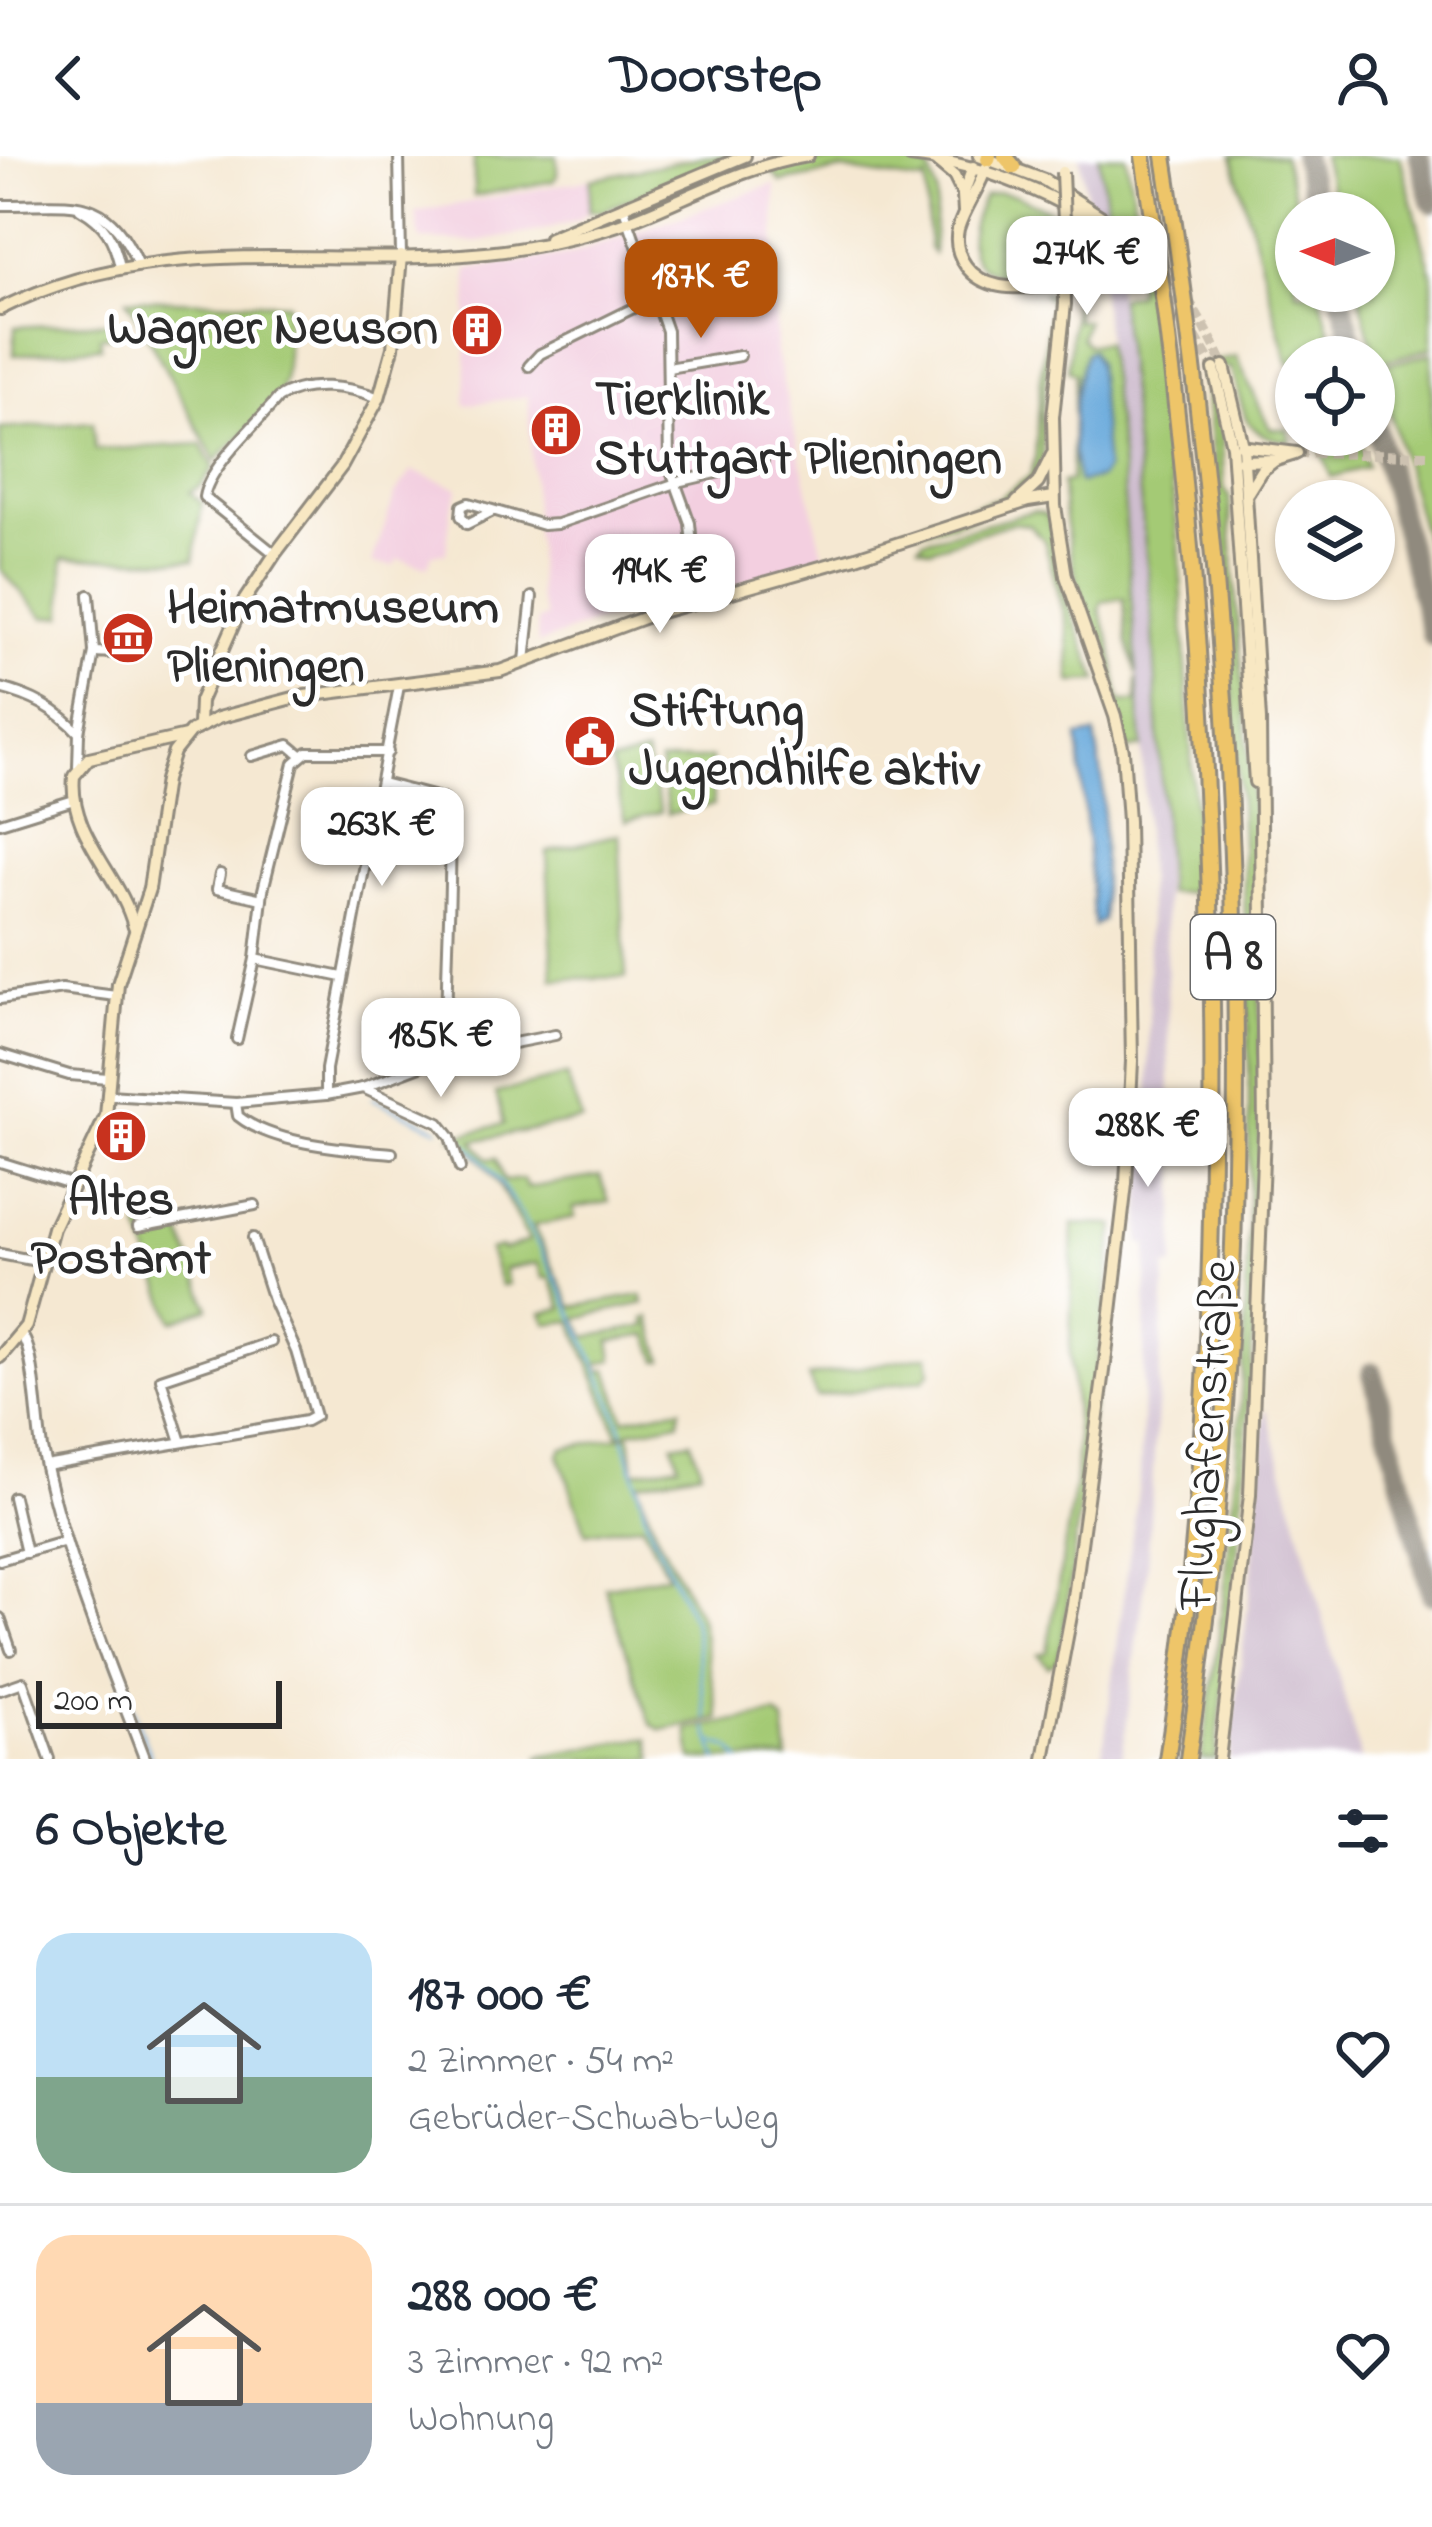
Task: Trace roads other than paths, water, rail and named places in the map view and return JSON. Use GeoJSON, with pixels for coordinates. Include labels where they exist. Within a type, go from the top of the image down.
{"type":"FeatureCollection","features":[{"type":"Feature","properties":{"kind":"highway"},"geometry":{"type":"LineString","coordinates":[[1132,156],[1150,199]]}},
{"type":"Feature","properties":{"kind":"highway","name":"A 8"},"geometry":{"type":"LineString","coordinates":[[1143,156],[1194,591],[1206,789],[1213,1052],[1202,1434],[1188,1600],[1167,1759]]}},
{"type":"Feature","properties":{"kind":"highway","name":"A 8"},"geometry":{"type":"LineString","coordinates":[[1164,156],[1212,563],[1226,767],[1233,988],[1233,1176],[1223,1424],[1212,1568],[1188,1759]]}},
{"type":"Feature","properties":{"kind":"main road"},"geometry":{"type":"LineString","coordinates":[[534,244],[745,156]]}},
{"type":"Feature","properties":{"kind":"main road"},"geometry":{"type":"LineString","coordinates":[[0,309],[62,283],[137,263],[485,252],[534,244],[629,221],[750,169],[808,156]]}},
{"type":"Feature","properties":{"kind":"main road"},"geometry":{"type":"LineString","coordinates":[[910,156],[1010,162],[1072,195],[1124,237],[981,161]]}},
{"type":"Feature","properties":{"kind":"main road"},"geometry":{"type":"LineString","coordinates":[[1044,1759],[1073,1605],[1097,1428],[1126,1184],[1132,1061],[1124,751],[1066,576],[1054,497],[1054,400],[1065,286],[1061,156]]}},
{"type":"Feature","properties":{"kind":"main road"},"geometry":{"type":"LineString","coordinates":[[934,159],[954,176],[963,195],[964,215]]}},
{"type":"Feature","properties":{"kind":"main road"},"geometry":{"type":"LineString","coordinates":[[963,195],[981,161]]}},
{"type":"Feature","properties":{"kind":"main road"},"geometry":{"type":"LineString","coordinates":[[981,161],[957,244],[971,272],[997,287],[1065,286]]}},
{"type":"Feature","properties":{"kind":"main road"},"geometry":{"type":"LineString","coordinates":[[1034,285],[1051,275],[1065,249]]}},
{"type":"Feature","properties":{"kind":"main road"},"geometry":{"type":"LineString","coordinates":[[200,725],[205,689],[244,602],[342,466],[379,398],[393,348],[401,256]]}},
{"type":"Feature","properties":{"kind":"main road"},"geometry":{"type":"LineString","coordinates":[[1219,367],[1239,461],[1276,460],[1297,453],[1238,446]]}},
{"type":"Feature","properties":{"kind":"main road"},"geometry":{"type":"LineString","coordinates":[[1011,507],[1036,485],[1053,452]]}},
{"type":"Feature","properties":{"kind":"main road"},"geometry":{"type":"LineString","coordinates":[[1247,495],[1259,473],[1276,460]]}},
{"type":"Feature","properties":{"kind":"main road","name":"Flughafenstraße"},"geometry":{"type":"LineString","coordinates":[[1219,1759],[1242,1581],[1257,1383],[1264,1132],[1260,721],[1247,495],[1239,461]]}},
{"type":"Feature","properties":{"kind":"main road","name":"Flughafenstraße"},"geometry":{"type":"LineString","coordinates":[[1239,461],[1249,738],[1259,827]]}},
{"type":"Feature","properties":{"kind":"main road"},"geometry":{"type":"LineString","coordinates":[[134,927],[128,904],[96,854],[74,800],[73,780],[83,763],[170,746],[200,725],[322,693],[478,676],[611,628],[1054,497]]}},
{"type":"Feature","properties":{"kind":"main road"},"geometry":{"type":"LineString","coordinates":[[0,1357],[18,1338],[53,1228],[102,1128],[116,996],[146,900],[170,746]]}},
{"type":"Feature","properties":{"kind":"main road"},"geometry":{"type":"LineString","coordinates":[[128,904],[146,900]]}},
{"type":"Feature","properties":{"kind":"street"},"geometry":{"type":"LineString","coordinates":[[399,156],[401,256]]}},
{"type":"Feature","properties":{"kind":"street"},"geometry":{"type":"LineString","coordinates":[[0,205],[92,207],[112,220],[137,263]]}},
{"type":"Feature","properties":{"kind":"street"},"geometry":{"type":"LineString","coordinates":[[74,206],[101,221],[120,267]]}},
{"type":"Feature","properties":{"kind":"street"},"geometry":{"type":"LineString","coordinates":[[623,206],[667,331],[669,464],[690,523],[697,602]]}},
{"type":"Feature","properties":{"kind":"street"},"geometry":{"type":"LineString","coordinates":[[530,366],[540,354],[658,296]]}},
{"type":"Feature","properties":{"kind":"street"},"geometry":{"type":"LineString","coordinates":[[668,368],[740,356]]}},
{"type":"Feature","properties":{"kind":"street"},"geometry":{"type":"LineString","coordinates":[[275,554],[204,496],[218,468],[289,391],[349,389],[379,398]]}},
{"type":"Feature","properties":{"kind":"street"},"geometry":{"type":"LineString","coordinates":[[491,512],[557,524],[674,483],[763,462]]}},
{"type":"Feature","properties":{"kind":"street"},"geometry":{"type":"LineString","coordinates":[[83,763],[80,733],[94,652],[89,595]]}},
{"type":"Feature","properties":{"kind":"street"},"geometry":{"type":"LineString","coordinates":[[525,662],[532,597]]}},
{"type":"Feature","properties":{"kind":"street"},"geometry":{"type":"LineString","coordinates":[[94,652],[114,653]]}},
{"type":"Feature","properties":{"kind":"street"},"geometry":{"type":"LineString","coordinates":[[326,1095],[342,977],[399,686]]}},
{"type":"Feature","properties":{"kind":"street"},"geometry":{"type":"LineString","coordinates":[[0,688],[28,695],[64,716],[80,733]]}},
{"type":"Feature","properties":{"kind":"street"},"geometry":{"type":"LineString","coordinates":[[252,756],[289,745],[301,754],[388,752]]}},
{"type":"Feature","properties":{"kind":"street"},"geometry":{"type":"LineString","coordinates":[[236,1039],[255,958],[262,899],[294,763],[301,754]]}},
{"type":"Feature","properties":{"kind":"street"},"geometry":{"type":"LineString","coordinates":[[382,783],[444,799],[450,809],[453,891],[445,984],[447,1057]]}},
{"type":"Feature","properties":{"kind":"street"},"geometry":{"type":"LineString","coordinates":[[0,823],[74,800]]}},
{"type":"Feature","properties":{"kind":"street"},"geometry":{"type":"LineString","coordinates":[[220,874],[217,889],[262,899]]}},
{"type":"Feature","properties":{"kind":"street"},"geometry":{"type":"LineString","coordinates":[[255,958],[342,977]]}},
{"type":"Feature","properties":{"kind":"street"},"geometry":{"type":"LineString","coordinates":[[0,999],[62,988],[116,996]]}},
{"type":"Feature","properties":{"kind":"street"},"geometry":{"type":"LineString","coordinates":[[108,1095],[236,1102],[326,1095],[363,1088],[447,1057],[556,1036]]}},
{"type":"Feature","properties":{"kind":"street"},"geometry":{"type":"LineString","coordinates":[[0,1054],[69,1075],[108,1078]]}},
{"type":"Feature","properties":{"kind":"street"},"geometry":{"type":"LineString","coordinates":[[363,1088],[439,1123],[450,1137],[460,1168]]}},
{"type":"Feature","properties":{"kind":"street"},"geometry":{"type":"LineString","coordinates":[[236,1102],[238,1116],[246,1123],[329,1147],[392,1153]]}},
{"type":"Feature","properties":{"kind":"street"},"geometry":{"type":"LineString","coordinates":[[0,1162],[74,1185]]}},
{"type":"Feature","properties":{"kind":"street"},"geometry":{"type":"LineString","coordinates":[[138,1227],[255,1205]]}},
{"type":"Feature","properties":{"kind":"street"},"geometry":{"type":"LineString","coordinates":[[45,1466],[311,1420],[316,1410],[313,1399],[253,1238]]}},
{"type":"Feature","properties":{"kind":"street"},"geometry":{"type":"LineString","coordinates":[[0,1254],[42,1262]]}},
{"type":"Feature","properties":{"kind":"street"},"geometry":{"type":"LineString","coordinates":[[2,1334],[30,1346],[45,1466],[145,1759]]}},
{"type":"Feature","properties":{"kind":"street"},"geometry":{"type":"LineString","coordinates":[[181,1442],[161,1379],[271,1342]]}},
{"type":"Feature","properties":{"kind":"street"},"geometry":{"type":"LineString","coordinates":[[13,1497],[26,1553]]}},
{"type":"Feature","properties":{"kind":"street"},"geometry":{"type":"LineString","coordinates":[[0,1560],[68,1541]]}},
{"type":"Feature","properties":{"kind":"street"},"geometry":{"type":"LineString","coordinates":[[0,1618],[11,1650]]}},
{"type":"Feature","properties":{"kind":"street"},"geometry":{"type":"LineString","coordinates":[[0,1690],[22,1682],[50,1759]]}},
{"type":"Feature","properties":{"kind":"water"},"geometry":{"type":"Polygon","coordinates":[[[1091,350],[1097,364],[1106,469],[1100,478],[1079,483],[1075,400],[1086,353],[1091,350]]]}},
{"type":"Feature","properties":{"kind":"water"},"geometry":{"type":"Polygon","coordinates":[[[1095,734],[1103,783],[1103,920],[1094,926],[1078,737],[1095,734]]]}},
{"type":"Feature","properties":{"kind":"waterway"},"geometry":{"type":"LineString","coordinates":[[372,1098],[438,1129]]}},
{"type":"Feature","properties":{"kind":"waterway"},"geometry":{"type":"LineString","coordinates":[[455,1137],[478,1155],[527,1226],[575,1318],[623,1432]]}},
{"type":"Feature","properties":{"kind":"waterway"},"geometry":{"type":"LineString","coordinates":[[624,1438],[648,1524],[694,1623],[706,1719]]}},
{"type":"Feature","properties":{"kind":"waterway"},"geometry":{"type":"LineString","coordinates":[[113,1655],[151,1759]]}},
{"type":"Feature","properties":{"kind":"waterway"},"geometry":{"type":"LineString","coordinates":[[707,1728],[717,1759]]}},
{"type":"Feature","properties":{"kind":"waterway"},"geometry":{"type":"LineString","coordinates":[[712,1742],[730,1748],[740,1759]]}},
{"type":"Feature","properties":{"kind":"tunnel"},"geometry":{"type":"LineString","coordinates":[[1127,233],[1184,294],[1224,366]]}},
{"type":"Feature","properties":{"kind":"tunnel"},"geometry":{"type":"LineString","coordinates":[[1122,242],[1171,294],[1214,369]]}},
{"type":"Feature","properties":{"kind":"tunnel"},"geometry":{"type":"LineString","coordinates":[[1395,454],[1432,455]]}},
{"type":"Feature","properties":{"kind":"place","name":"Wagner Neuson"},"geometry":{"type":"Point","coordinates":[477,330]}},
{"type":"Feature","properties":{"kind":"place","name":"Tierklinik Stuttgart Plieningen"},"geometry":{"type":"Point","coordinates":[556,430]}},
{"type":"Feature","properties":{"kind":"place","name":"Heimatmuseum Plieningen"},"geometry":{"type":"Point","coordinates":[128,638]}},
{"type":"Feature","properties":{"kind":"place","name":"Stiftung Jugendhilfe aktiv"},"geometry":{"type":"Point","coordinates":[590,741]}},
{"type":"Feature","properties":{"kind":"place","name":"Altes Postamt"},"geometry":{"type":"Point","coordinates":[121,1136]}}]}
